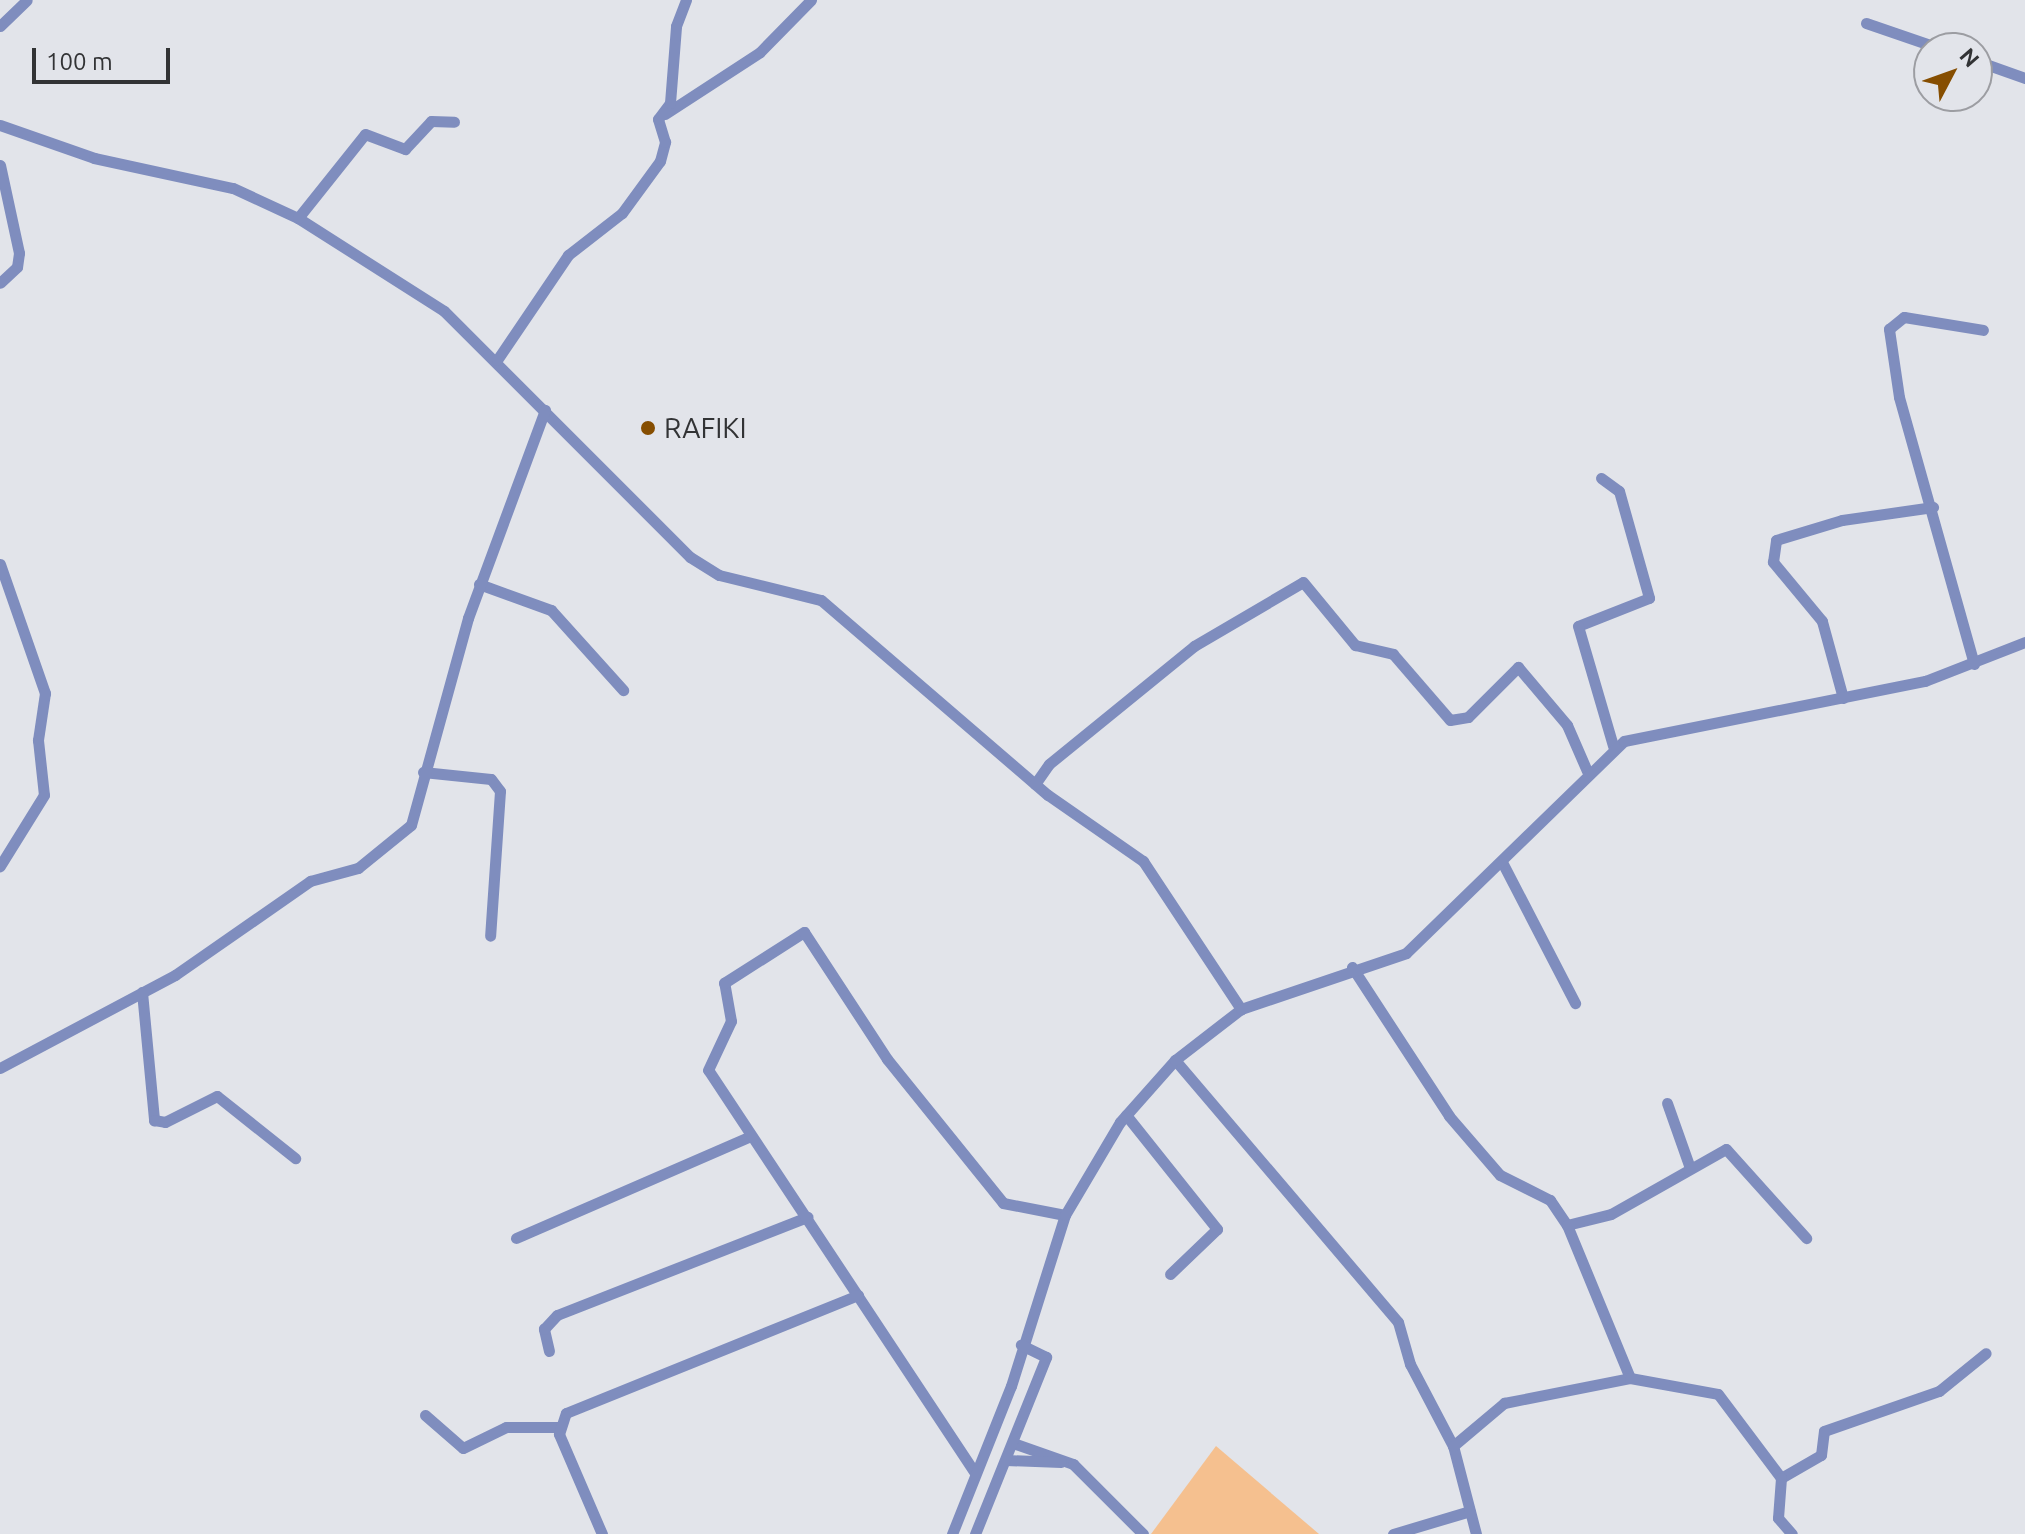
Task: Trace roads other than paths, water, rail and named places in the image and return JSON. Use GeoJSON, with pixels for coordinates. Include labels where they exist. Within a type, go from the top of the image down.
{"type":"FeatureCollection","features":[{"type":"Feature","properties":{"kind":"street"},"geometry":{"type":"LineString","coordinates":[[0,26],[27,0]]}},
{"type":"Feature","properties":{"kind":"street"},"geometry":{"type":"LineString","coordinates":[[658,119],[670,103],[676,26],[686,0]]}},
{"type":"Feature","properties":{"kind":"street"},"geometry":{"type":"LineString","coordinates":[[658,119],[738,69],[811,0]]}},
{"type":"Feature","properties":{"kind":"street"},"geometry":{"type":"LineString","coordinates":[[1866,23],[1913,39]]}},
{"type":"Feature","properties":{"kind":"street"},"geometry":{"type":"LineString","coordinates":[[1993,67],[2025,78]]}},
{"type":"Feature","properties":{"kind":"street"},"geometry":{"type":"LineString","coordinates":[[497,360],[568,255],[622,213],[646,182],[665,142],[658,119]]}},
{"type":"Feature","properties":{"kind":"street"},"geometry":{"type":"LineString","coordinates":[[298,218],[365,134],[405,149],[431,121],[454,122]]}},
{"type":"Feature","properties":{"kind":"street"},"geometry":{"type":"LineString","coordinates":[[0,125],[94,158],[219,183],[298,218],[444,311],[497,360],[704,568],[821,600],[1035,784],[1164,883],[1241,1009]]}},
{"type":"Feature","properties":{"kind":"street"},"geometry":{"type":"LineString","coordinates":[[0,165],[19,253],[0,283]]}},
{"type":"Feature","properties":{"kind":"street"},"geometry":{"type":"LineString","coordinates":[[1974,664],[1933,507],[1899,397],[1889,329],[1904,317],[1983,330]]}},
{"type":"Feature","properties":{"kind":"street"},"geometry":{"type":"LineString","coordinates":[[0,1068],[142,992],[257,923],[310,881],[358,868],[385,848],[419,812],[423,772],[479,584],[545,410]]}},
{"type":"Feature","properties":{"kind":"street"},"geometry":{"type":"LineString","coordinates":[[1601,478],[1619,491],[1649,592],[1643,604],[1578,626],[1613,746]]}},
{"type":"Feature","properties":{"kind":"street"},"geometry":{"type":"LineString","coordinates":[[1843,698],[1822,621],[1773,562],[1776,540],[1842,520],[1933,507]]}},
{"type":"Feature","properties":{"kind":"street"},"geometry":{"type":"LineString","coordinates":[[0,564],[45,693],[38,740],[44,795],[0,866]]}},
{"type":"Feature","properties":{"kind":"street"},"geometry":{"type":"LineString","coordinates":[[1035,784],[1049,764],[1194,646],[1303,582],[1355,645],[1393,654],[1450,720],[1468,717],[1518,667],[1567,725],[1587,771]]}},
{"type":"Feature","properties":{"kind":"street"},"geometry":{"type":"LineString","coordinates":[[479,584],[541,603],[623,690]]}},
{"type":"Feature","properties":{"kind":"street"},"geometry":{"type":"LineString","coordinates":[[952,1534],[1065,1215],[1126,1115],[1175,1060],[1241,1009],[1352,967],[1406,953],[1502,862],[1613,746],[1843,698],[1974,664],[2025,642]]}},
{"type":"Feature","properties":{"kind":"street"},"geometry":{"type":"LineString","coordinates":[[423,772],[491,779],[500,791],[490,936]]}},
{"type":"Feature","properties":{"kind":"street"},"geometry":{"type":"LineString","coordinates":[[1502,862],[1575,1003]]}},
{"type":"Feature","properties":{"kind":"street"},"geometry":{"type":"LineString","coordinates":[[975,1473],[706,1064],[731,1021],[721,988],[804,932],[887,1059],[1003,1203],[1065,1215]]}},
{"type":"Feature","properties":{"kind":"street"},"geometry":{"type":"LineString","coordinates":[[1352,967],[1449,1116],[1500,1175],[1550,1200],[1567,1225],[1630,1378]]}},
{"type":"Feature","properties":{"kind":"street"},"geometry":{"type":"LineString","coordinates":[[142,992],[154,1120],[165,1122],[217,1096],[295,1158]]}},
{"type":"Feature","properties":{"kind":"street"},"geometry":{"type":"LineString","coordinates":[[1175,1060],[1398,1322],[1410,1364],[1453,1446],[1476,1534]]}},
{"type":"Feature","properties":{"kind":"street"},"geometry":{"type":"LineString","coordinates":[[1667,1103],[1690,1168]]}},
{"type":"Feature","properties":{"kind":"street"},"geometry":{"type":"LineString","coordinates":[[1126,1115],[1217,1229],[1170,1274]]}},
{"type":"Feature","properties":{"kind":"street"},"geometry":{"type":"LineString","coordinates":[[516,1238],[751,1136]]}},
{"type":"Feature","properties":{"kind":"street"},"geometry":{"type":"LineString","coordinates":[[1567,1225],[1611,1214],[1690,1168],[1731,1151],[1806,1238]]}},
{"type":"Feature","properties":{"kind":"street"},"geometry":{"type":"LineString","coordinates":[[549,1351],[544,1329],[557,1315],[807,1217]]}},
{"type":"Feature","properties":{"kind":"street"},"geometry":{"type":"LineString","coordinates":[[558,1427],[569,1412],[858,1295]]}},
{"type":"Feature","properties":{"kind":"street"},"geometry":{"type":"LineString","coordinates":[[975,1534],[1046,1357],[1021,1345]]}},
{"type":"Feature","properties":{"kind":"street"},"geometry":{"type":"LineString","coordinates":[[1781,1478],[1821,1455],[1824,1431],[1920,1400],[1986,1353]]}},
{"type":"Feature","properties":{"kind":"street"},"geometry":{"type":"LineString","coordinates":[[1453,1446],[1504,1403],[1630,1378],[1709,1388],[1781,1478],[1778,1518],[1792,1534]]}},
{"type":"Feature","properties":{"kind":"street"},"geometry":{"type":"LineString","coordinates":[[425,1415],[463,1448],[506,1427],[558,1427]]}},
{"type":"Feature","properties":{"kind":"street"},"geometry":{"type":"LineString","coordinates":[[558,1427],[602,1534]]}},
{"type":"Feature","properties":{"kind":"street"},"geometry":{"type":"LineString","coordinates":[[1013,1443],[1073,1464],[1143,1534]]}},
{"type":"Feature","properties":{"kind":"street"},"geometry":{"type":"LineString","coordinates":[[1006,1460],[1073,1464]]}},
{"type":"Feature","properties":{"kind":"street"},"geometry":{"type":"LineString","coordinates":[[1393,1534],[1470,1511]]}},
{"type":"Feature","properties":{"kind":"place","name":"RAFIKI"},"geometry":{"type":"Point","coordinates":[648,428]}}]}
